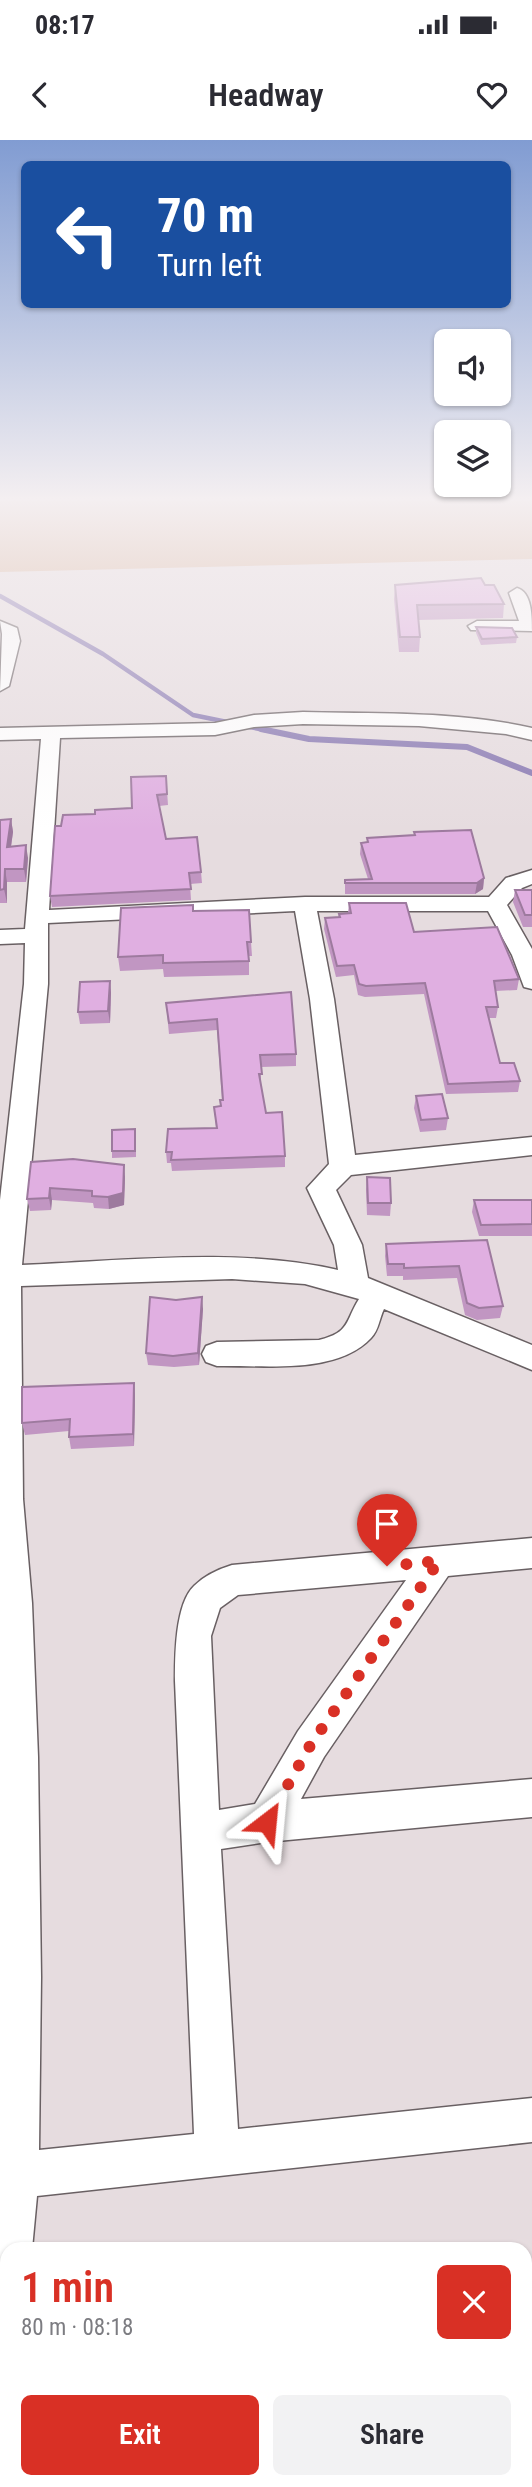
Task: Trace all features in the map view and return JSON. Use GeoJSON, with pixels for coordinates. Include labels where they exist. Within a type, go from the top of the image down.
{"type":"FeatureCollection","features":[{"type":"Feature","properties":{"kind":"street"},"geometry":{"type":"LineString","coordinates":[[0,626],[11,632],[0,685]]}},
{"type":"Feature","properties":{"kind":"street"},"geometry":{"type":"LineString","coordinates":[[477,626],[530,626]]}},
{"type":"Feature","properties":{"kind":"street"},"geometry":{"type":"LineString","coordinates":[[0,734],[215,729],[254,721],[303,718],[419,720],[506,728],[532,734]]}},
{"type":"Feature","properties":{"kind":"street"},"geometry":{"type":"LineString","coordinates":[[9,2242],[10,1978],[19,1757],[7,1604],[6,1276],[12,1106],[36,984],[37,927],[51,733]]}},
{"type":"Feature","properties":{"kind":"street"},"geometry":{"type":"LineString","coordinates":[[0,937],[37,927],[305,904],[495,904],[514,883],[532,877]]}},
{"type":"Feature","properties":{"kind":"street"},"geometry":{"type":"LineString","coordinates":[[305,904],[323,999],[343,1166]]}},
{"type":"Feature","properties":{"kind":"street"},"geometry":{"type":"LineString","coordinates":[[495,904],[524,955],[532,982]]}},
{"type":"Feature","properties":{"kind":"street"},"geometry":{"type":"LineString","coordinates":[[217,1354],[319,1352],[343,1346],[363,1328],[368,1309],[367,1290],[321,1188],[343,1166],[532,1146]]}},
{"type":"Feature","properties":{"kind":"street"},"geometry":{"type":"LineString","coordinates":[[6,1276],[232,1268],[305,1273],[367,1290],[532,1358]]}},
{"type":"Feature","properties":{"kind":"street"},"geometry":{"type":"LineString","coordinates":[[217,2154],[193,1636],[205,1598],[232,1580],[532,1553]]}},
{"type":"Feature","properties":{"kind":"street"},"geometry":{"type":"LineString","coordinates":[[267,1822],[311,1744],[439,1561]]}},
{"type":"Feature","properties":{"kind":"street"},"geometry":{"type":"LineString","coordinates":[[201,1833],[267,1822],[532,1798]]}},
{"type":"Feature","properties":{"kind":"street"},"geometry":{"type":"LineString","coordinates":[[8,2176],[532,2120]]}},
{"type":"Feature","properties":{"kind":"building"},"geometry":{"type":"Polygon","coordinates":[[[397,611],[418,611],[420,637],[400,637],[397,611]]]}},
{"type":"Feature","properties":{"kind":"building"},"geometry":{"type":"Polygon","coordinates":[[[476,627],[512,628],[517,637],[482,639],[476,627]]]}},
{"type":"Feature","properties":{"kind":"building"},"geometry":{"type":"Polygon","coordinates":[[[166,776],[167,794],[157,795],[166,839],[197,837],[201,872],[189,873],[191,889],[50,896],[55,826],[61,826],[63,815],[95,814],[95,810],[132,808],[131,777],[166,776]]]}},
{"type":"Feature","properties":{"kind":"building"},"geometry":{"type":"Polygon","coordinates":[[[11,819],[7,847],[26,845],[24,869],[5,869],[4,889],[0,890],[0,820],[11,819]]]}},
{"type":"Feature","properties":{"kind":"building"},"geometry":{"type":"Polygon","coordinates":[[[471,830],[484,878],[477,883],[345,883],[345,880],[372,879],[361,843],[368,842],[367,838],[415,835],[414,832],[471,830]]]}},
{"type":"Feature","properties":{"kind":"building"},"geometry":{"type":"Polygon","coordinates":[[[515,890],[532,890],[532,915],[525,915],[515,890]]]}},
{"type":"Feature","properties":{"kind":"building"},"geometry":{"type":"Polygon","coordinates":[[[349,903],[406,903],[414,932],[497,927],[519,979],[494,981],[498,1007],[486,1007],[500,1063],[514,1063],[520,1081],[448,1084],[425,983],[366,986],[359,984],[354,965],[337,966],[325,918],[351,913],[349,903]]]}},
{"type":"Feature","properties":{"kind":"building"},"geometry":{"type":"Polygon","coordinates":[[[193,905],[193,911],[249,910],[249,961],[163,963],[163,955],[118,957],[121,908],[193,905]]]}},
{"type":"Feature","properties":{"kind":"building"},"geometry":{"type":"Polygon","coordinates":[[[110,981],[108,1011],[78,1012],[80,982],[110,981]]]}},
{"type":"Feature","properties":{"kind":"building"},"geometry":{"type":"Polygon","coordinates":[[[291,992],[296,1054],[260,1055],[262,1074],[259,1074],[266,1113],[282,1112],[285,1156],[171,1160],[172,1152],[166,1152],[168,1129],[217,1128],[214,1107],[221,1106],[220,1100],[223,1100],[217,1019],[169,1023],[166,1003],[291,992]]]}},
{"type":"Feature","properties":{"kind":"building"},"geometry":{"type":"Polygon","coordinates":[[[442,1094],[448,1118],[421,1120],[416,1096],[442,1094]]]}},
{"type":"Feature","properties":{"kind":"building"},"geometry":{"type":"Polygon","coordinates":[[[135,1129],[135,1151],[112,1151],[112,1130],[135,1129]]]}},
{"type":"Feature","properties":{"kind":"building"},"geometry":{"type":"Polygon","coordinates":[[[73,1159],[124,1165],[123,1193],[108,1197],[92,1196],[92,1191],[50,1188],[49,1198],[27,1199],[31,1162],[73,1159]]]}},
{"type":"Feature","properties":{"kind":"building"},"geometry":{"type":"Polygon","coordinates":[[[367,1177],[390,1178],[391,1203],[368,1203],[367,1177]]]}},
{"type":"Feature","properties":{"kind":"building"},"geometry":{"type":"Polygon","coordinates":[[[474,1200],[532,1200],[532,1224],[481,1225],[474,1200]]]}},
{"type":"Feature","properties":{"kind":"building"},"geometry":{"type":"Polygon","coordinates":[[[487,1240],[503,1306],[479,1308],[467,1303],[459,1266],[404,1268],[404,1264],[388,1264],[386,1244],[487,1240]]]}},
{"type":"Feature","properties":{"kind":"building"},"geometry":{"type":"Polygon","coordinates":[[[150,1297],[176,1300],[202,1297],[198,1353],[173,1356],[146,1353],[150,1297]]]}},
{"type":"Feature","properties":{"kind":"building"},"geometry":{"type":"Polygon","coordinates":[[[134,1383],[133,1434],[69,1437],[70,1419],[22,1423],[22,1387],[134,1383]]]}},
{"type":"Feature","properties":{"kind":"waterway"},"geometry":{"type":"LineString","coordinates":[[26,611],[103,654],[193,715],[232,723]]}},
{"type":"Feature","properties":{"kind":"waterway"},"geometry":{"type":"LineString","coordinates":[[244,726],[270,731]]}},
{"type":"Feature","properties":{"kind":"waterway"},"geometry":{"type":"LineString","coordinates":[[261,729],[309,739],[467,747],[532,773]]}},
{"type":"Feature","properties":{"kind":"route"},"geometry":{"type":"LineString","coordinates":[[267,1822],[311,1744],[439,1561],[387,1566]]}}]}
